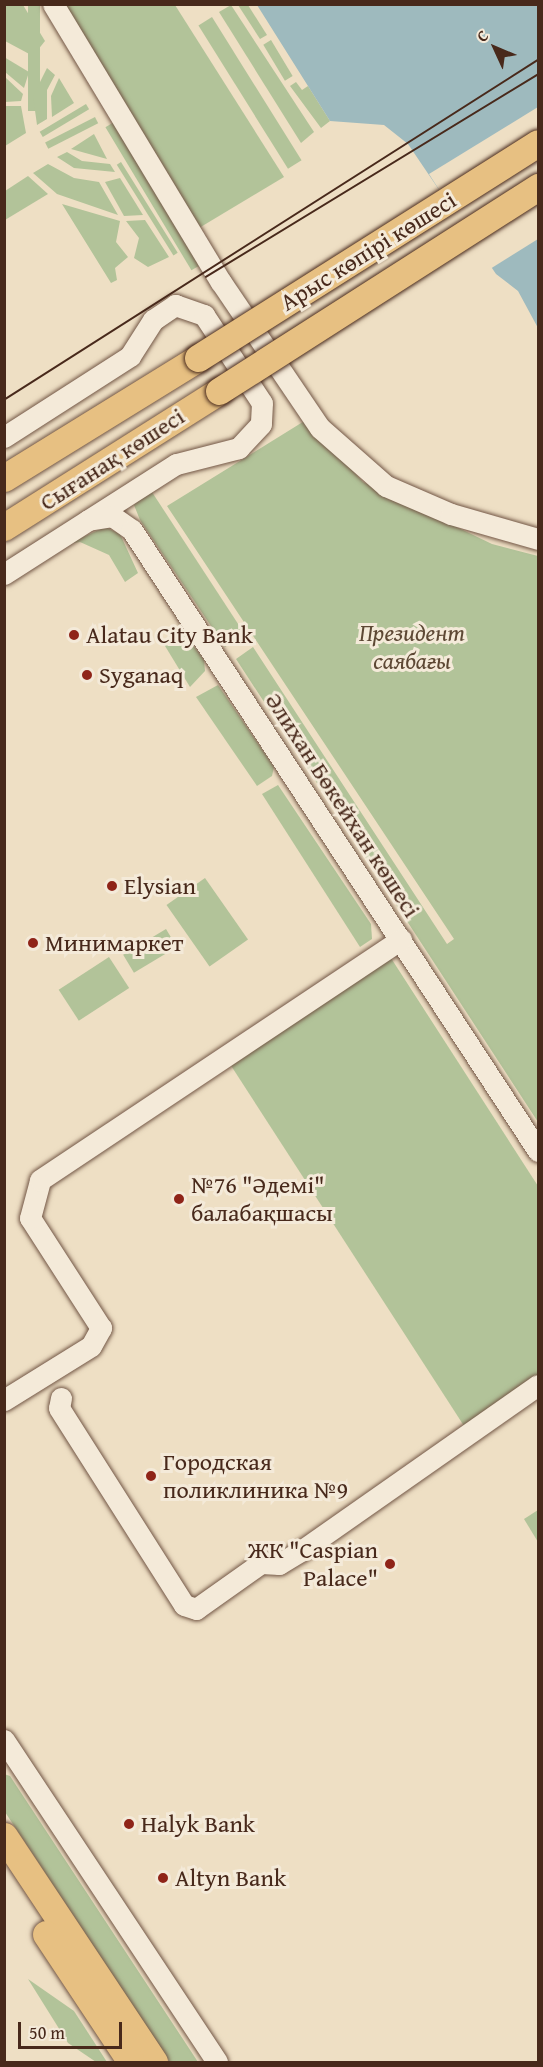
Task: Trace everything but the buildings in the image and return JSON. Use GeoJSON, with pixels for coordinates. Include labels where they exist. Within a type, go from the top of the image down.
{"type":"FeatureCollection","features":[{"type":"Feature","properties":{"kind":"main road","name":"Арыс көпірі көшесі"},"geometry":{"type":"LineString","coordinates":[[198,358],[538,143]]}},
{"type":"Feature","properties":{"kind":"main road","name":"Арыс көпірі көшесі"},"geometry":{"type":"LineString","coordinates":[[219,391],[538,187]]}},
{"type":"Feature","properties":{"kind":"main road","name":"Сығанақ көшесі"},"geometry":{"type":"LineString","coordinates":[[4,478],[198,358]]}},
{"type":"Feature","properties":{"kind":"main road","name":"Сығанақ көшесі"},"geometry":{"type":"LineString","coordinates":[[4,528],[219,391]]}},
{"type":"Feature","properties":{"kind":"main road"},"geometry":{"type":"LineString","coordinates":[[4,1836],[154,2062]]}},
{"type":"Feature","properties":{"kind":"main road"},"geometry":{"type":"LineString","coordinates":[[4,1870],[130,2062]]}},
{"type":"Feature","properties":{"kind":"street"},"geometry":{"type":"LineString","coordinates":[[53,4],[221,282],[320,428],[361,470],[386,486],[452,514],[538,539]]}},
{"type":"Feature","properties":{"kind":"street","name":"Сығанақ көшесі"},"geometry":{"type":"LineString","coordinates":[[4,436],[130,356],[166,308],[187,304],[204,315],[259,395],[262,413],[255,434],[239,448],[176,464],[4,574]]}},
{"type":"Feature","properties":{"kind":"street","name":"Әлихан Бөкейхан көшесі"},"geometry":{"type":"LineString","coordinates":[[88,520],[112,516],[132,530],[538,1150]]}},
{"type":"Feature","properties":{"kind":"street"},"geometry":{"type":"LineString","coordinates":[[4,1400],[91,1346],[101,1328],[30,1218],[40,1180],[400,939]]}},
{"type":"Feature","properties":{"kind":"street"},"geometry":{"type":"LineString","coordinates":[[62,1398],[59,1408],[183,1605],[196,1609],[261,1563],[279,1564],[301,1551],[538,1385]]}},
{"type":"Feature","properties":{"kind":"street"},"geometry":{"type":"LineString","coordinates":[[4,1740],[217,2062]]}},
{"type":"Feature","properties":{"kind":"green space"},"geometry":{"type":"Polygon","coordinates":[[[4,5],[23,5],[45,41],[33,56],[5,41],[4,5]]]}},
{"type":"Feature","properties":{"kind":"green space"},"geometry":{"type":"Polygon","coordinates":[[[28,5],[40,5],[40,111],[28,111],[28,5]]]}},
{"type":"Feature","properties":{"kind":"green space"},"geometry":{"type":"Polygon","coordinates":[[[63,5],[175,5],[284,177],[199,228],[63,5]]]}},
{"type":"Feature","properties":{"kind":"green space"},"geometry":{"type":"Polygon","coordinates":[[[231,5],[314,132],[301,143],[219,12],[231,5]]]}},
{"type":"Feature","properties":{"kind":"green space"},"geometry":{"type":"Polygon","coordinates":[[[238,5],[248,5],[267,35],[260,39],[238,5]]]}},
{"type":"Feature","properties":{"kind":"green space"},"geometry":{"type":"Polygon","coordinates":[[[212,17],[302,160],[288,169],[198,25],[212,17]]]}},
{"type":"Feature","properties":{"kind":"green space"},"geometry":{"type":"Polygon","coordinates":[[[271,40],[293,76],[285,81],[263,45],[271,40]]]}},
{"type":"Feature","properties":{"kind":"green space"},"geometry":{"type":"Polygon","coordinates":[[[4,57],[29,72],[24,88],[5,72],[4,57]]]}},
{"type":"Feature","properties":{"kind":"green space"},"geometry":{"type":"Polygon","coordinates":[[[47,68],[55,75],[47,90],[47,119],[37,125],[33,96],[47,68]]]}},
{"type":"Feature","properties":{"kind":"green space"},"geometry":{"type":"Polygon","coordinates":[[[5,77],[23,94],[21,101],[5,102],[5,77]]]}},
{"type":"Feature","properties":{"kind":"green space"},"geometry":{"type":"Polygon","coordinates":[[[59,78],[74,103],[52,117],[51,96],[59,78]]]}},
{"type":"Feature","properties":{"kind":"green space"},"geometry":{"type":"Polygon","coordinates":[[[296,82],[302,90],[308,86],[330,121],[321,128],[290,86],[296,82]]]}},
{"type":"Feature","properties":{"kind":"green space"},"geometry":{"type":"Polygon","coordinates":[[[86,104],[89,109],[43,137],[40,132],[86,104]]]}},
{"type":"Feature","properties":{"kind":"green space"},"geometry":{"type":"Polygon","coordinates":[[[5,106],[21,106],[26,133],[5,146],[5,106]]]}},
{"type":"Feature","properties":{"kind":"green space"},"geometry":{"type":"Polygon","coordinates":[[[95,117],[98,123],[48,149],[45,142],[95,117]]]}},
{"type":"Feature","properties":{"kind":"green space"},"geometry":{"type":"Polygon","coordinates":[[[114,122],[200,265],[191,270],[105,127],[114,122]]]}},
{"type":"Feature","properties":{"kind":"green space"},"geometry":{"type":"Polygon","coordinates":[[[94,134],[107,159],[71,149],[94,134]]]}},
{"type":"Feature","properties":{"kind":"green space"},"geometry":{"type":"Polygon","coordinates":[[[67,152],[82,161],[110,164],[115,172],[74,168],[57,157],[67,152]]]}},
{"type":"Feature","properties":{"kind":"green space"},"geometry":{"type":"Polygon","coordinates":[[[121,162],[178,253],[173,255],[117,165],[121,162]]]}},
{"type":"Feature","properties":{"kind":"green space"},"geometry":{"type":"Polygon","coordinates":[[[48,164],[74,178],[99,182],[118,215],[57,194],[33,173],[48,164]]]}},
{"type":"Feature","properties":{"kind":"green space"},"geometry":{"type":"Polygon","coordinates":[[[28,176],[48,194],[5,220],[5,191],[28,176]]]}},
{"type":"Feature","properties":{"kind":"green space"},"geometry":{"type":"Polygon","coordinates":[[[120,178],[143,215],[124,216],[105,182],[120,178]]]}},
{"type":"Feature","properties":{"kind":"green space"},"geometry":{"type":"Polygon","coordinates":[[[62,204],[120,221],[116,242],[128,257],[115,268],[117,280],[111,283],[62,204]]]}},
{"type":"Feature","properties":{"kind":"green space"},"geometry":{"type":"Polygon","coordinates":[[[145,220],[169,257],[148,267],[134,258],[139,238],[126,221],[145,220]]]}},
{"type":"Feature","properties":{"kind":"green space","name":"Президент саябағы"},"geometry":{"type":"Polygon","coordinates":[[[306,420],[363,482],[492,544],[538,556],[538,1122],[236,659],[253,647],[447,944],[454,939],[167,506],[306,420]]]}},
{"type":"Feature","properties":{"kind":"green space"},"geometry":{"type":"Polygon","coordinates":[[[150,489],[244,633],[225,647],[140,520],[134,505],[150,489]]]}},
{"type":"Feature","properties":{"kind":"green space"},"geometry":{"type":"Polygon","coordinates":[[[105,527],[120,534],[138,573],[125,582],[109,555],[80,542],[68,544],[105,527]]]}},
{"type":"Feature","properties":{"kind":"green space"},"geometry":{"type":"Polygon","coordinates":[[[181,629],[204,660],[205,671],[190,687],[162,641],[181,629]]]}},
{"type":"Feature","properties":{"kind":"green space"},"geometry":{"type":"Polygon","coordinates":[[[218,685],[274,767],[272,776],[257,786],[196,697],[218,685]]]}},
{"type":"Feature","properties":{"kind":"green space"},"geometry":{"type":"Polygon","coordinates":[[[278,785],[371,924],[372,939],[360,947],[262,794],[278,785]]]}},
{"type":"Feature","properties":{"kind":"green space"},"geometry":{"type":"Polygon","coordinates":[[[205,878],[248,939],[210,966],[166,905],[205,878]]]}},
{"type":"Feature","properties":{"kind":"green space"},"geometry":{"type":"Polygon","coordinates":[[[166,929],[177,947],[134,973],[123,955],[166,929]]]}},
{"type":"Feature","properties":{"kind":"green space"},"geometry":{"type":"Polygon","coordinates":[[[389,955],[538,1186],[538,1377],[466,1429],[228,1061],[389,955]]]}},
{"type":"Feature","properties":{"kind":"green space"},"geometry":{"type":"Polygon","coordinates":[[[109,957],[129,988],[79,1021],[59,990],[109,957]]]}},
{"type":"Feature","properties":{"kind":"green space"},"geometry":{"type":"Polygon","coordinates":[[[538,1510],[538,1542],[524,1519],[538,1510]]]}},
{"type":"Feature","properties":{"kind":"green space"},"geometry":{"type":"Polygon","coordinates":[[[4,1774],[10,1776],[198,2062],[170,2062],[5,1812],[4,1774]]]}},
{"type":"Feature","properties":{"kind":"green space"},"geometry":{"type":"Polygon","coordinates":[[[28,1979],[74,2011],[107,2062],[96,2062],[68,2043],[28,1979]]]}},
{"type":"Feature","properties":{"kind":"water"},"geometry":{"type":"Polygon","coordinates":[[[257,5],[538,5],[538,328],[518,291],[496,274],[408,144],[384,125],[330,121],[257,5]]]}},
{"type":"Feature","properties":{"kind":"pier"},"geometry":{"type":"Polygon","coordinates":[[[538,107],[538,239],[490,269],[429,174],[538,107]]]}},
{"type":"Feature","properties":{"kind":"tram line"},"geometry":{"type":"LineString","coordinates":[[4,400],[538,60]]}},
{"type":"Feature","properties":{"kind":"tram line"},"geometry":{"type":"LineString","coordinates":[[206,277],[538,74]]}},
{"type":"Feature","properties":{"kind":"place","name":"Alatau City Bank"},"geometry":{"type":"Point","coordinates":[74,635]}},
{"type":"Feature","properties":{"kind":"place","name":"Syganaq"},"geometry":{"type":"Point","coordinates":[87,675]}},
{"type":"Feature","properties":{"kind":"place","name":"Elysian"},"geometry":{"type":"Point","coordinates":[112,886]}},
{"type":"Feature","properties":{"kind":"place","name":"Минимаркет"},"geometry":{"type":"Point","coordinates":[33,943]}},
{"type":"Feature","properties":{"kind":"place","name":"№76 \"Әдемі\" балабақшасы"},"geometry":{"type":"Point","coordinates":[179,1199]}},
{"type":"Feature","properties":{"kind":"place","name":"Городская поликлиника №9"},"geometry":{"type":"Point","coordinates":[151,1476]}},
{"type":"Feature","properties":{"kind":"place","name":"ЖК \"Caspian Palace\""},"geometry":{"type":"Point","coordinates":[390,1564]}},
{"type":"Feature","properties":{"kind":"place","name":"Halyk Bank"},"geometry":{"type":"Point","coordinates":[129,1824]}},
{"type":"Feature","properties":{"kind":"place","name":"Altyn Bank"},"geometry":{"type":"Point","coordinates":[163,1878]}}]}
